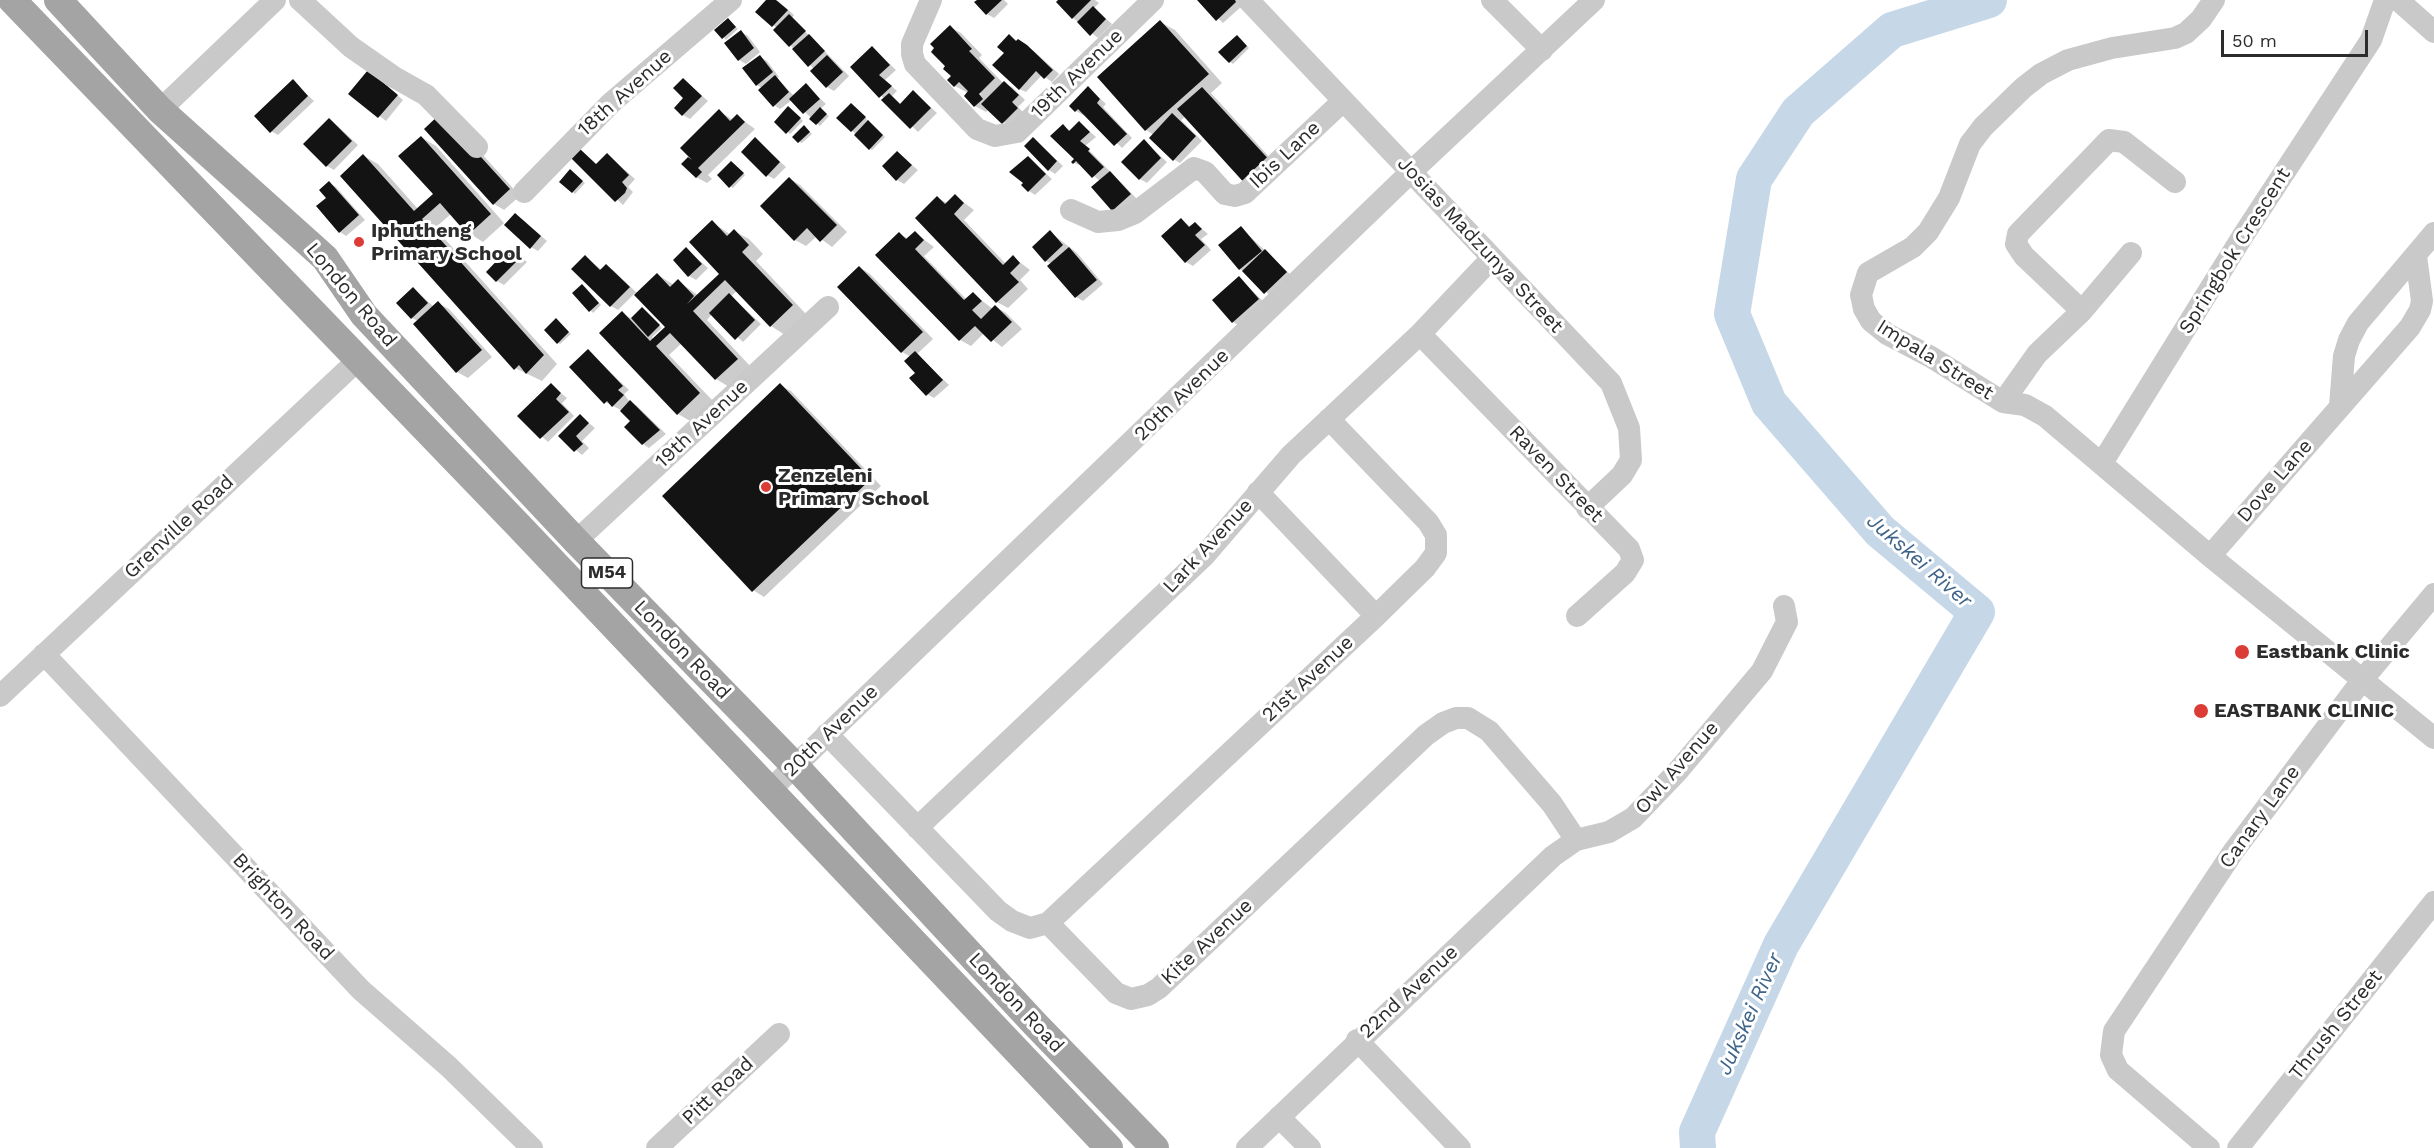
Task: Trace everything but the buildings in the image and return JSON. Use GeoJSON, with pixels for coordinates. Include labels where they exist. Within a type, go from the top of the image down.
{"type":"FeatureCollection","features":[{"type":"Feature","properties":{"kind":"main road","name":"London Road"},"geometry":{"type":"LineString","coordinates":[[12,0],[359,359],[1109,1148]]}},
{"type":"Feature","properties":{"kind":"main road","name":"London Road"},"geometry":{"type":"LineString","coordinates":[[58,0],[160,110],[325,258],[364,315],[576,542],[795,766],[1027,1016],[1155,1148]]}},
{"type":"Feature","properties":{"kind":"street"},"geometry":{"type":"LineString","coordinates":[[160,110],[275,0]]}},
{"type":"Feature","properties":{"kind":"street"},"geometry":{"type":"LineString","coordinates":[[300,0],[351,47],[394,77],[426,95],[477,147]]}},
{"type":"Feature","properties":{"kind":"street","name":"18th Avenue"},"geometry":{"type":"LineString","coordinates":[[524,192],[611,103],[730,0]]}},
{"type":"Feature","properties":{"kind":"street","name":"19th Avenue"},"geometry":{"type":"LineString","coordinates":[[931,0],[915,36],[913,59],[977,129],[994,136],[1017,132],[1148,2]]}},
{"type":"Feature","properties":{"kind":"street","name":"Josias Madzunya Street"},"geometry":{"type":"LineString","coordinates":[[1248,0],[1606,378],[1618,398],[1629,428],[1631,460],[1622,475],[1587,508]]}},
{"type":"Feature","properties":{"kind":"street"},"geometry":{"type":"LineString","coordinates":[[1492,0],[1542,50]]}},
{"type":"Feature","properties":{"kind":"street","name":"20th Avenue"},"geometry":{"type":"LineString","coordinates":[[770,790],[1146,430],[1411,172],[1594,0]]}},
{"type":"Feature","properties":{"kind":"street","name":"Impala Street"},"geometry":{"type":"LineString","coordinates":[[2214,0],[2201,19],[2186,33],[2175,38],[2112,48],[2068,60],[2023,88],[1983,127],[1970,144],[1949,198],[1928,232],[1912,247],[1868,273],[1861,295],[1864,309],[1872,321],[1887,334],[1937,360],[2003,402],[2034,408],[2210,556],[2434,738]]}},
{"type":"Feature","properties":{"kind":"street"},"geometry":{"type":"LineString","coordinates":[[2397,1],[2434,32]]}},
{"type":"Feature","properties":{"kind":"street","name":"Springbok Crescent"},"geometry":{"type":"LineString","coordinates":[[2102,464],[2244,234],[2397,1]]}},
{"type":"Feature","properties":{"kind":"street","name":"Ibis Lane"},"geometry":{"type":"LineString","coordinates":[[1071,210],[1098,222],[1118,220],[1135,213],[1194,168],[1205,172],[1225,194],[1235,196],[1245,193],[1343,100]]}},
{"type":"Feature","properties":{"kind":"street"},"geometry":{"type":"LineString","coordinates":[[2082,311],[2024,256],[2016,244],[2018,234],[2097,150],[2113,139],[2124,142],[2175,182]]}},
{"type":"Feature","properties":{"kind":"street"},"geometry":{"type":"LineString","coordinates":[[2340,406],[2344,356],[2358,323],[2434,233]]}},
{"type":"Feature","properties":{"kind":"street"},"geometry":{"type":"LineString","coordinates":[[2003,402],[2037,354],[2082,311],[2131,253]]}},
{"type":"Feature","properties":{"kind":"street","name":"Dove Lane"},"geometry":{"type":"LineString","coordinates":[[2210,556],[2410,327],[2420,310],[2422,292],[2416,256]]}},
{"type":"Feature","properties":{"kind":"street","name":"Lark Avenue"},"geometry":{"type":"LineString","coordinates":[[917,828],[1204,556],[1231,528],[1258,492],[1329,419],[1420,334],[1492,258]]}},
{"type":"Feature","properties":{"kind":"street","name":"19th Avenue"},"geometry":{"type":"LineString","coordinates":[[576,542],[828,307]]}},
{"type":"Feature","properties":{"kind":"street","name":"Raven Street"},"geometry":{"type":"LineString","coordinates":[[1420,334],[1624,544],[1633,560],[1625,573],[1577,616]]}},
{"type":"Feature","properties":{"kind":"street","name":"Grenville Road"},"geometry":{"type":"LineString","coordinates":[[0,696],[359,359]]}},
{"type":"Feature","properties":{"kind":"street","name":"21st Avenue"},"geometry":{"type":"LineString","coordinates":[[1048,923],[1376,616],[1425,568],[1436,553],[1437,540],[1428,522],[1329,419]]}},
{"type":"Feature","properties":{"kind":"street"},"geometry":{"type":"LineString","coordinates":[[1258,492],[1376,616]]}},
{"type":"Feature","properties":{"kind":"street","name":"Canary Lane"},"geometry":{"type":"LineString","coordinates":[[2209,1148],[2123,1076],[2111,1055],[2112,1039],[2118,1024],[2227,861],[2363,679],[2434,594]]}},
{"type":"Feature","properties":{"kind":"street","name":"Owl Avenue"},"geometry":{"type":"LineString","coordinates":[[1576,840],[1609,832],[1633,818],[1677,772],[1762,670],[1787,621],[1784,606]]}},
{"type":"Feature","properties":{"kind":"street","name":"Brighton Road"},"geometry":{"type":"LineString","coordinates":[[45,654],[361,990],[449,1067],[532,1148]]}},
{"type":"Feature","properties":{"kind":"street","name":"Kite Avenue"},"geometry":{"type":"LineString","coordinates":[[1048,923],[1116,993],[1131,999],[1148,995],[1159,988],[1426,735],[1443,723],[1456,718],[1468,718],[1489,731],[1552,804],[1576,840]]}},
{"type":"Feature","properties":{"kind":"street"},"geometry":{"type":"LineString","coordinates":[[827,734],[1005,916],[1029,928],[1048,923]]}},
{"type":"Feature","properties":{"kind":"street","name":"22nd Avenue"},"geometry":{"type":"LineString","coordinates":[[1247,1148],[1357,1040],[1553,856],[1576,840]]}},
{"type":"Feature","properties":{"kind":"street","name":"Thrush Street"},"geometry":{"type":"LineString","coordinates":[[2238,1148],[2434,902]]}},
{"type":"Feature","properties":{"kind":"street","name":"Pitt Road"},"geometry":{"type":"LineString","coordinates":[[657,1148],[779,1034]]}},
{"type":"Feature","properties":{"kind":"street"},"geometry":{"type":"LineString","coordinates":[[1357,1040],[1460,1148]]}},
{"type":"Feature","properties":{"kind":"street"},"geometry":{"type":"LineString","coordinates":[[1279,1117],[1310,1148]]}},
{"type":"Feature","properties":{"kind":"waterway","name":"Jukskei River"},"geometry":{"type":"LineString","coordinates":[[1698,1148],[1697,1132],[1781,945],[1977,612],[1880,531],[1769,403],[1732,314],[1754,179],[1798,112],[1892,30],[1989,0]]}},
{"type":"Feature","properties":{"kind":"place","name":"Iphutheng Primary School"},"geometry":{"type":"Point","coordinates":[359,242]}},
{"type":"Feature","properties":{"kind":"place","name":"Zenzeleni Primary School"},"geometry":{"type":"Point","coordinates":[766,487]}},
{"type":"Feature","properties":{"kind":"place","name":"Eastbank Clinic"},"geometry":{"type":"Point","coordinates":[2242,652]}},
{"type":"Feature","properties":{"kind":"place","name":"EASTBANK CLINIC"},"geometry":{"type":"Point","coordinates":[2201,711]}}]}
